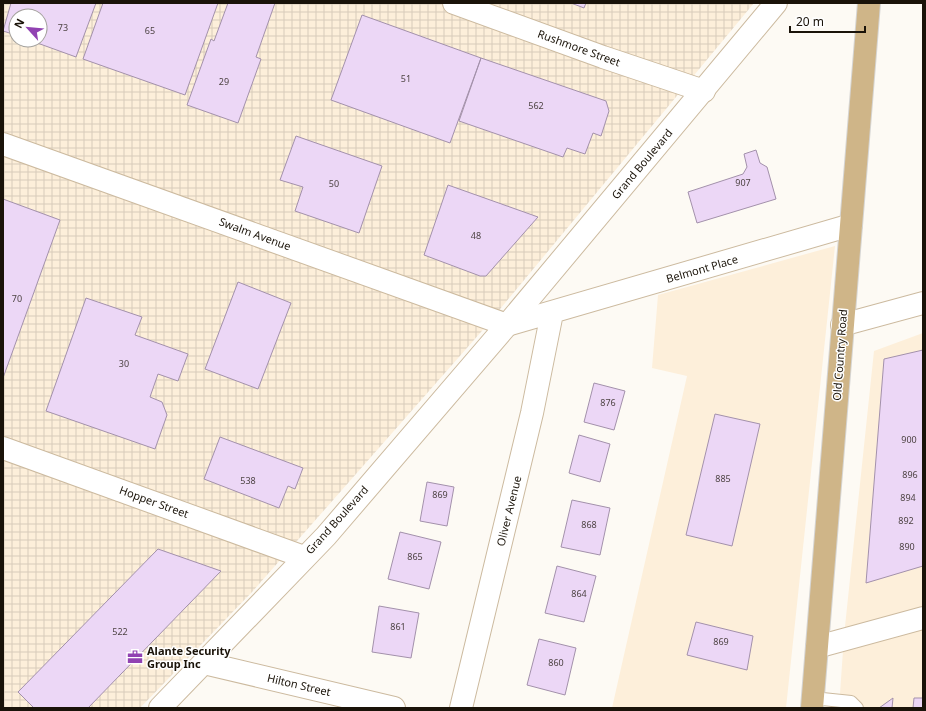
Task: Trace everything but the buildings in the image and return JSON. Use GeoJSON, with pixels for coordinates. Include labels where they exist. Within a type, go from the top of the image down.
{"type":"FeatureCollection","features":[{"type":"Feature","properties":{"kind":"main road","name":"Old Country Road"},"geometry":{"type":"LineString","coordinates":[[812,703],[869,3]]}},
{"type":"Feature","properties":{"kind":"street","name":"Rushmore Street"},"geometry":{"type":"LineString","coordinates":[[454,3],[704,91]]}},
{"type":"Feature","properties":{"kind":"street","name":"Grand Boulevard"},"geometry":{"type":"LineString","coordinates":[[160,708],[304,557],[326,536],[507,325],[776,3]]}},
{"type":"Feature","properties":{"kind":"street","name":"Swalm Avenue"},"geometry":{"type":"LineString","coordinates":[[3,144],[507,325]]}},
{"type":"Feature","properties":{"kind":"street","name":"Belmont Place"},"geometry":{"type":"LineString","coordinates":[[552,313],[851,225]]}},
{"type":"Feature","properties":{"kind":"street"},"geometry":{"type":"LineString","coordinates":[[842,326],[923,303]]}},
{"type":"Feature","properties":{"kind":"street"},"geometry":{"type":"LineString","coordinates":[[507,325],[552,313]]}},
{"type":"Feature","properties":{"kind":"street","name":"Oliver Avenue"},"geometry":{"type":"LineString","coordinates":[[461,708],[532,413],[552,313]]}},
{"type":"Feature","properties":{"kind":"street","name":"Hopper Street"},"geometry":{"type":"LineString","coordinates":[[3,448],[304,557]]}},
{"type":"Feature","properties":{"kind":"street"},"geometry":{"type":"LineString","coordinates":[[817,647],[923,618]]}},
{"type":"Feature","properties":{"kind":"street","name":"Hilton Street"},"geometry":{"type":"LineString","coordinates":[[204,663],[394,708]]}},
{"type":"Feature","properties":{"kind":"lane"},"geometry":{"type":"LineString","coordinates":[[812,703],[851,702],[857,708]]}},
{"type":"Feature","properties":{"kind":"shaded area"},"geometry":{"type":"Polygon","coordinates":[[[3,3],[754,3],[481,332],[253,591],[140,708],[3,708],[3,3]]]}},
{"type":"Feature","properties":{"kind":"shaded area"},"geometry":{"type":"Polygon","coordinates":[[[835,246],[786,708],[612,708],[687,376],[652,368],[658,295],[835,246]]]}},
{"type":"Feature","properties":{"kind":"shaded area"},"geometry":{"type":"Polygon","coordinates":[[[923,333],[923,708],[839,708],[844,636],[874,351],[923,333]]]}},
{"type":"Feature","properties":{"kind":"place","name":"Alante Security Group Inc"},"geometry":{"type":"Point","coordinates":[135,657]}}]}
